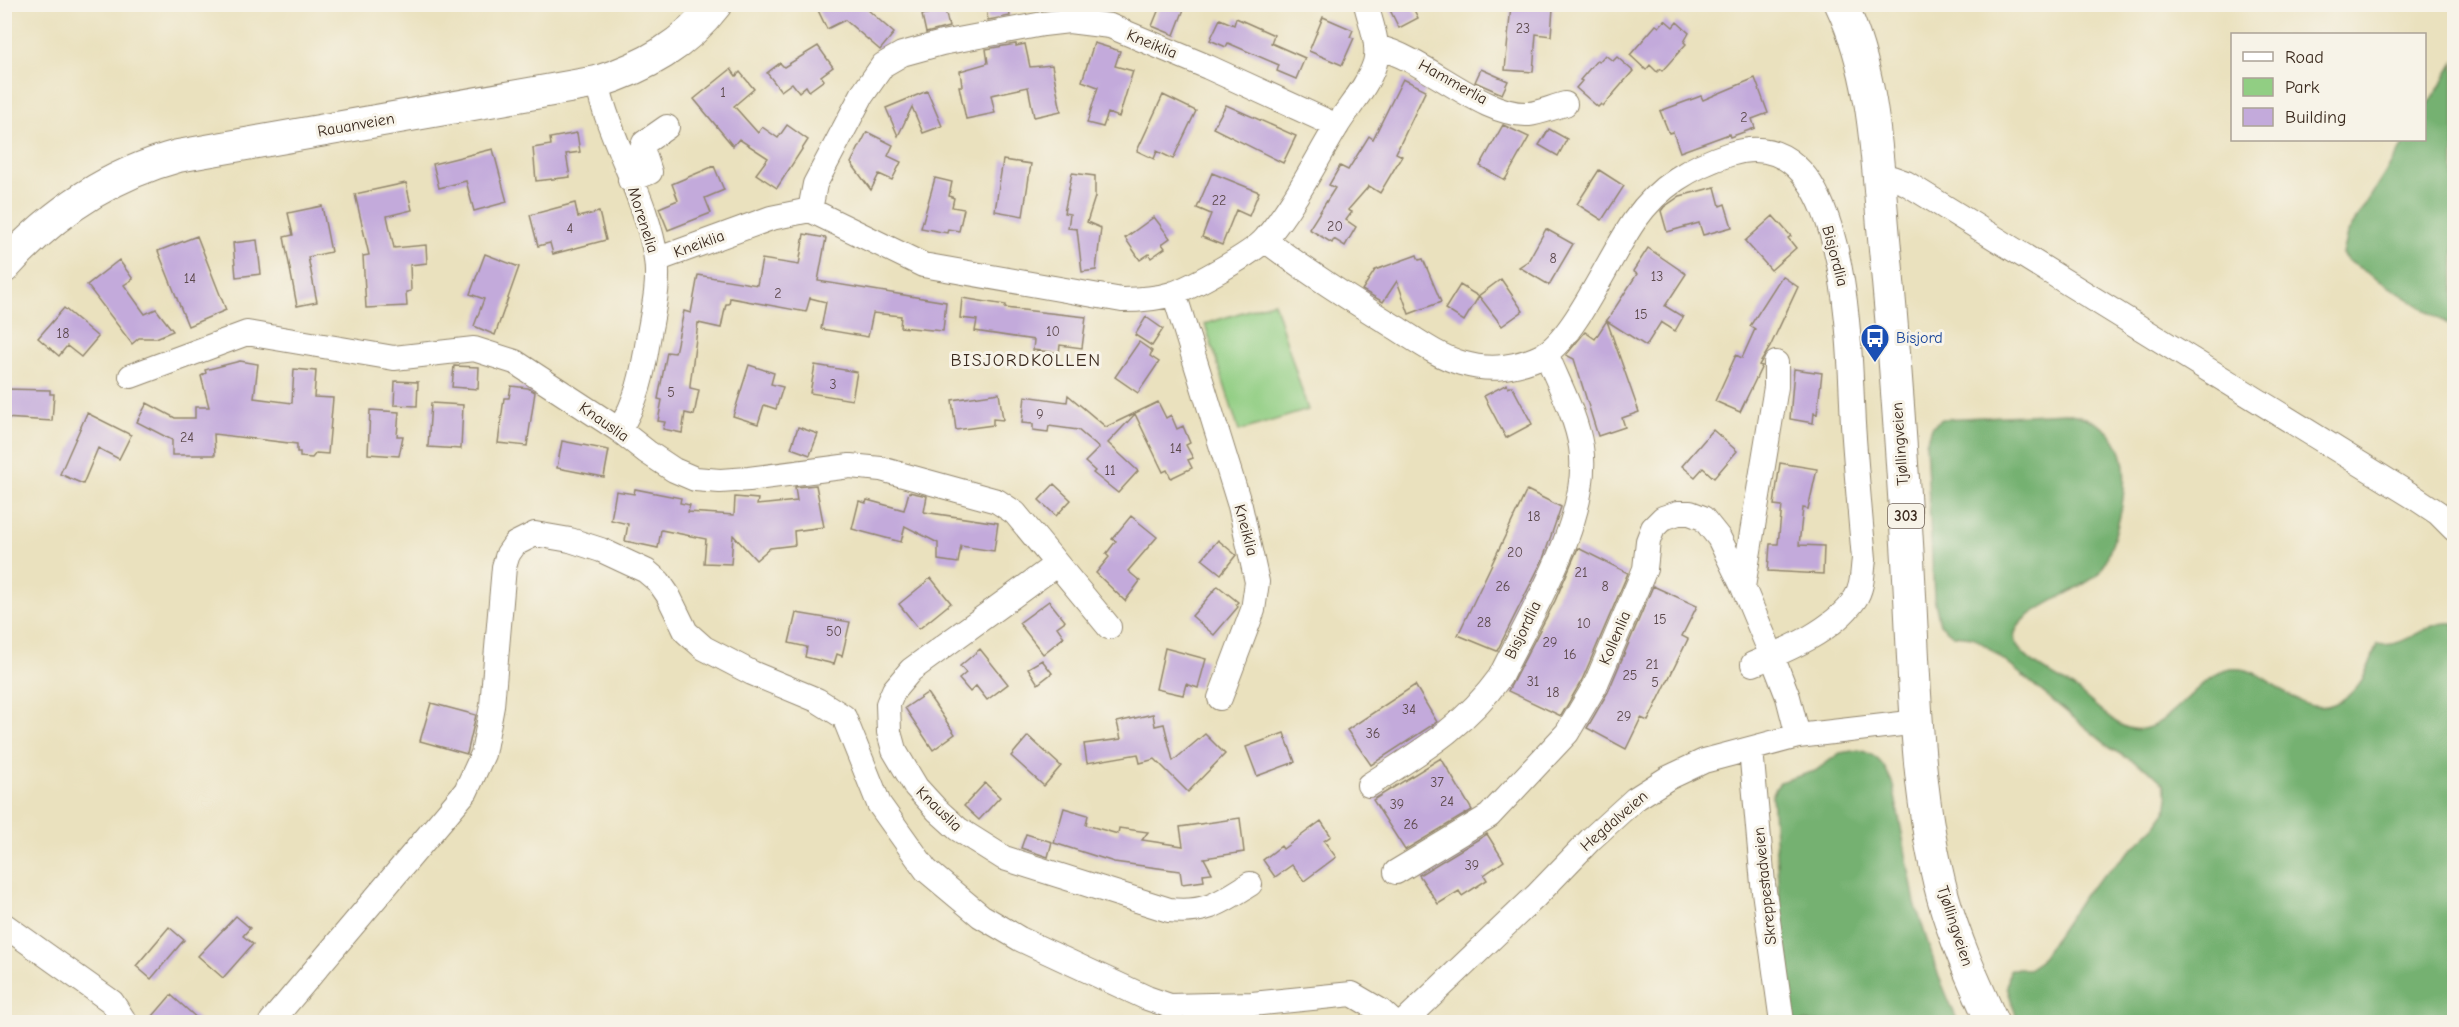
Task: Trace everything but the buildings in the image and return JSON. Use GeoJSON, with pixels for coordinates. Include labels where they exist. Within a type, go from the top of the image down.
{"type":"FeatureCollection","features":[{"type":"Feature","properties":{"kind":"main road","name":"Rauanveien"},"geometry":{"type":"LineString","coordinates":[[4,267],[62,211],[110,180],[159,161],[597,82],[638,67],[678,44],[695,30],[716,4]]}},
{"type":"Feature","properties":{"kind":"main road","name":"Tjøllingveien"},"geometry":{"type":"LineString","coordinates":[[1841,4],[1862,61],[1878,179],[1898,407],[1918,722],[1927,819],[1943,898],[1992,1023]]}},
{"type":"Feature","properties":{"kind":"street"},"geometry":{"type":"LineString","coordinates":[[810,210],[923,265],[1122,300],[1148,300],[1174,293],[1242,256],[1265,240],[1297,195],[1337,126],[1359,96],[1375,63],[1376,47],[1366,4]]}},
{"type":"Feature","properties":{"kind":"street","name":"Kneiklia"},"geometry":{"type":"LineString","coordinates":[[657,260],[771,218],[810,210],[815,184],[862,95],[884,65],[902,54],[931,45],[1070,21],[1110,26],[1218,71],[1337,126]]}},
{"type":"Feature","properties":{"kind":"street","name":"Hammerlia"},"geometry":{"type":"LineString","coordinates":[[1376,47],[1396,52],[1480,100],[1503,108],[1528,114],[1565,104]]}},
{"type":"Feature","properties":{"kind":"street","name":"Morenelia"},"geometry":{"type":"LineString","coordinates":[[597,82],[605,116],[646,220],[657,260],[641,381],[632,410],[619,430]]}},
{"type":"Feature","properties":{"kind":"street"},"geometry":{"type":"LineString","coordinates":[[630,180],[650,172],[642,148],[644,143],[667,127]]}},
{"type":"Feature","properties":{"kind":"street","name":"Bisjordlia"},"geometry":{"type":"LineString","coordinates":[[1265,240],[1308,273],[1437,353],[1459,363],[1478,367],[1502,367],[1525,362],[1546,353],[1566,333],[1634,221],[1671,181],[1691,169],[1726,156],[1754,150],[1770,152],[1790,161],[1803,175],[1823,213],[1842,270],[1864,559],[1862,584],[1855,599],[1829,623],[1762,660]]}},
{"type":"Feature","properties":{"kind":"street"},"geometry":{"type":"LineString","coordinates":[[1878,179],[1892,178],[1906,183],[1997,237],[2414,497],[2438,513],[2454,529]]}},
{"type":"Feature","properties":{"kind":"street","name":"Kneiklia"},"geometry":{"type":"LineString","coordinates":[[1174,293],[1240,506],[1257,582],[1253,610],[1220,698]]}},
{"type":"Feature","properties":{"kind":"street","name":"Knauslia"},"geometry":{"type":"LineString","coordinates":[[131,376],[247,333],[394,358],[474,349],[515,362],[619,430],[674,470],[695,479],[720,482],[850,466],[881,469],[997,501],[1015,513],[1109,627]]}},
{"type":"Feature","properties":{"kind":"street","name":"Bisjordlia"},"geometry":{"type":"LineString","coordinates":[[1369,784],[1443,738],[1488,694],[1500,677],[1561,552],[1579,497],[1582,459],[1576,428],[1546,353]]}},
{"type":"Feature","properties":{"kind":"street"},"geometry":{"type":"LineString","coordinates":[[1743,586],[1776,387],[1776,363]]}},
{"type":"Feature","properties":{"kind":"street","name":"Kollenlia"},"geometry":{"type":"LineString","coordinates":[[1396,872],[1489,816],[1566,734],[1595,686],[1645,570],[1648,540],[1653,528],[1663,518],[1690,513],[1703,518],[1719,538],[1743,586],[1762,660],[1788,697],[1798,736]]}},
{"type":"Feature","properties":{"kind":"street"},"geometry":{"type":"LineString","coordinates":[[271,1023],[466,791],[483,754],[492,706],[506,560],[515,544],[535,534],[570,540],[629,561],[659,582],[686,632],[704,648],[752,673],[817,700],[844,717],[879,804],[926,870],[981,916],[1020,939],[1147,998],[1170,1006],[1252,1004],[1352,994],[1381,1011],[1393,1023]]}},
{"type":"Feature","properties":{"kind":"street","name":"Knauslia"},"geometry":{"type":"LineString","coordinates":[[1057,564],[927,657],[910,670],[898,685],[888,704],[887,716],[892,741],[902,767],[916,787],[951,823],[1004,858],[1179,911],[1205,910],[1250,884]]}},
{"type":"Feature","properties":{"kind":"street","name":"Hegdalveien"},"geometry":{"type":"LineString","coordinates":[[1404,1023],[1635,799],[1668,778],[1704,761],[1798,736],[1918,722]]}},
{"type":"Feature","properties":{"kind":"street","name":"Skreppestadveien"},"geometry":{"type":"LineString","coordinates":[[1750,749],[1763,884],[1782,1023]]}},
{"type":"Feature","properties":{"kind":"street"},"geometry":{"type":"LineString","coordinates":[[4,925],[112,1002],[125,1023]]}},
{"type":"Feature","properties":{"kind":"green space"},"geometry":{"type":"Polygon","coordinates":[[[2454,63],[2454,328],[2347,260],[2342,254],[2347,234],[2405,141],[2426,141],[2426,108],[2454,63]]]}},
{"type":"Feature","properties":{"kind":"green space"},"geometry":{"type":"Polygon","coordinates":[[[1274,302],[1308,410],[1239,431],[1205,324],[1274,302]]]}},
{"type":"Feature","properties":{"kind":"green space"},"geometry":{"type":"Polygon","coordinates":[[[2066,413],[2088,419],[2104,428],[2115,440],[2122,454],[2124,471],[2122,508],[2107,558],[2098,574],[2031,615],[2020,624],[2014,635],[2017,646],[2029,660],[2078,691],[2104,714],[2121,725],[2136,729],[2150,727],[2164,719],[2203,684],[2217,674],[2231,669],[2245,670],[2258,675],[2307,705],[2320,707],[2334,704],[2357,687],[2367,671],[2377,644],[2397,643],[2434,625],[2454,623],[2454,1022],[2018,1022],[2007,987],[2010,969],[2028,969],[2040,961],[2086,892],[2155,827],[2166,812],[2168,797],[2164,784],[2148,769],[2113,750],[1990,649],[1973,637],[1953,635],[1940,624],[1934,598],[1926,443],[1931,427],[1942,419],[2066,413]]]}},
{"type":"Feature","properties":{"kind":"green space"},"geometry":{"type":"Polygon","coordinates":[[[1859,750],[1872,755],[1881,763],[1893,785],[1915,903],[1939,977],[1958,1022],[1794,1022],[1781,923],[1772,795],[1780,782],[1815,771],[1840,753],[1859,750]]]}},
{"type":"Feature","properties":{"kind":"place","name":"Bisjord"},"geometry":{"type":"Point","coordinates":[1875,364]}},
{"type":"Feature","properties":{"kind":"district","name":"BISJORDKOLLEN"},"geometry":{"type":"Point","coordinates":[1026,360]}}]}
